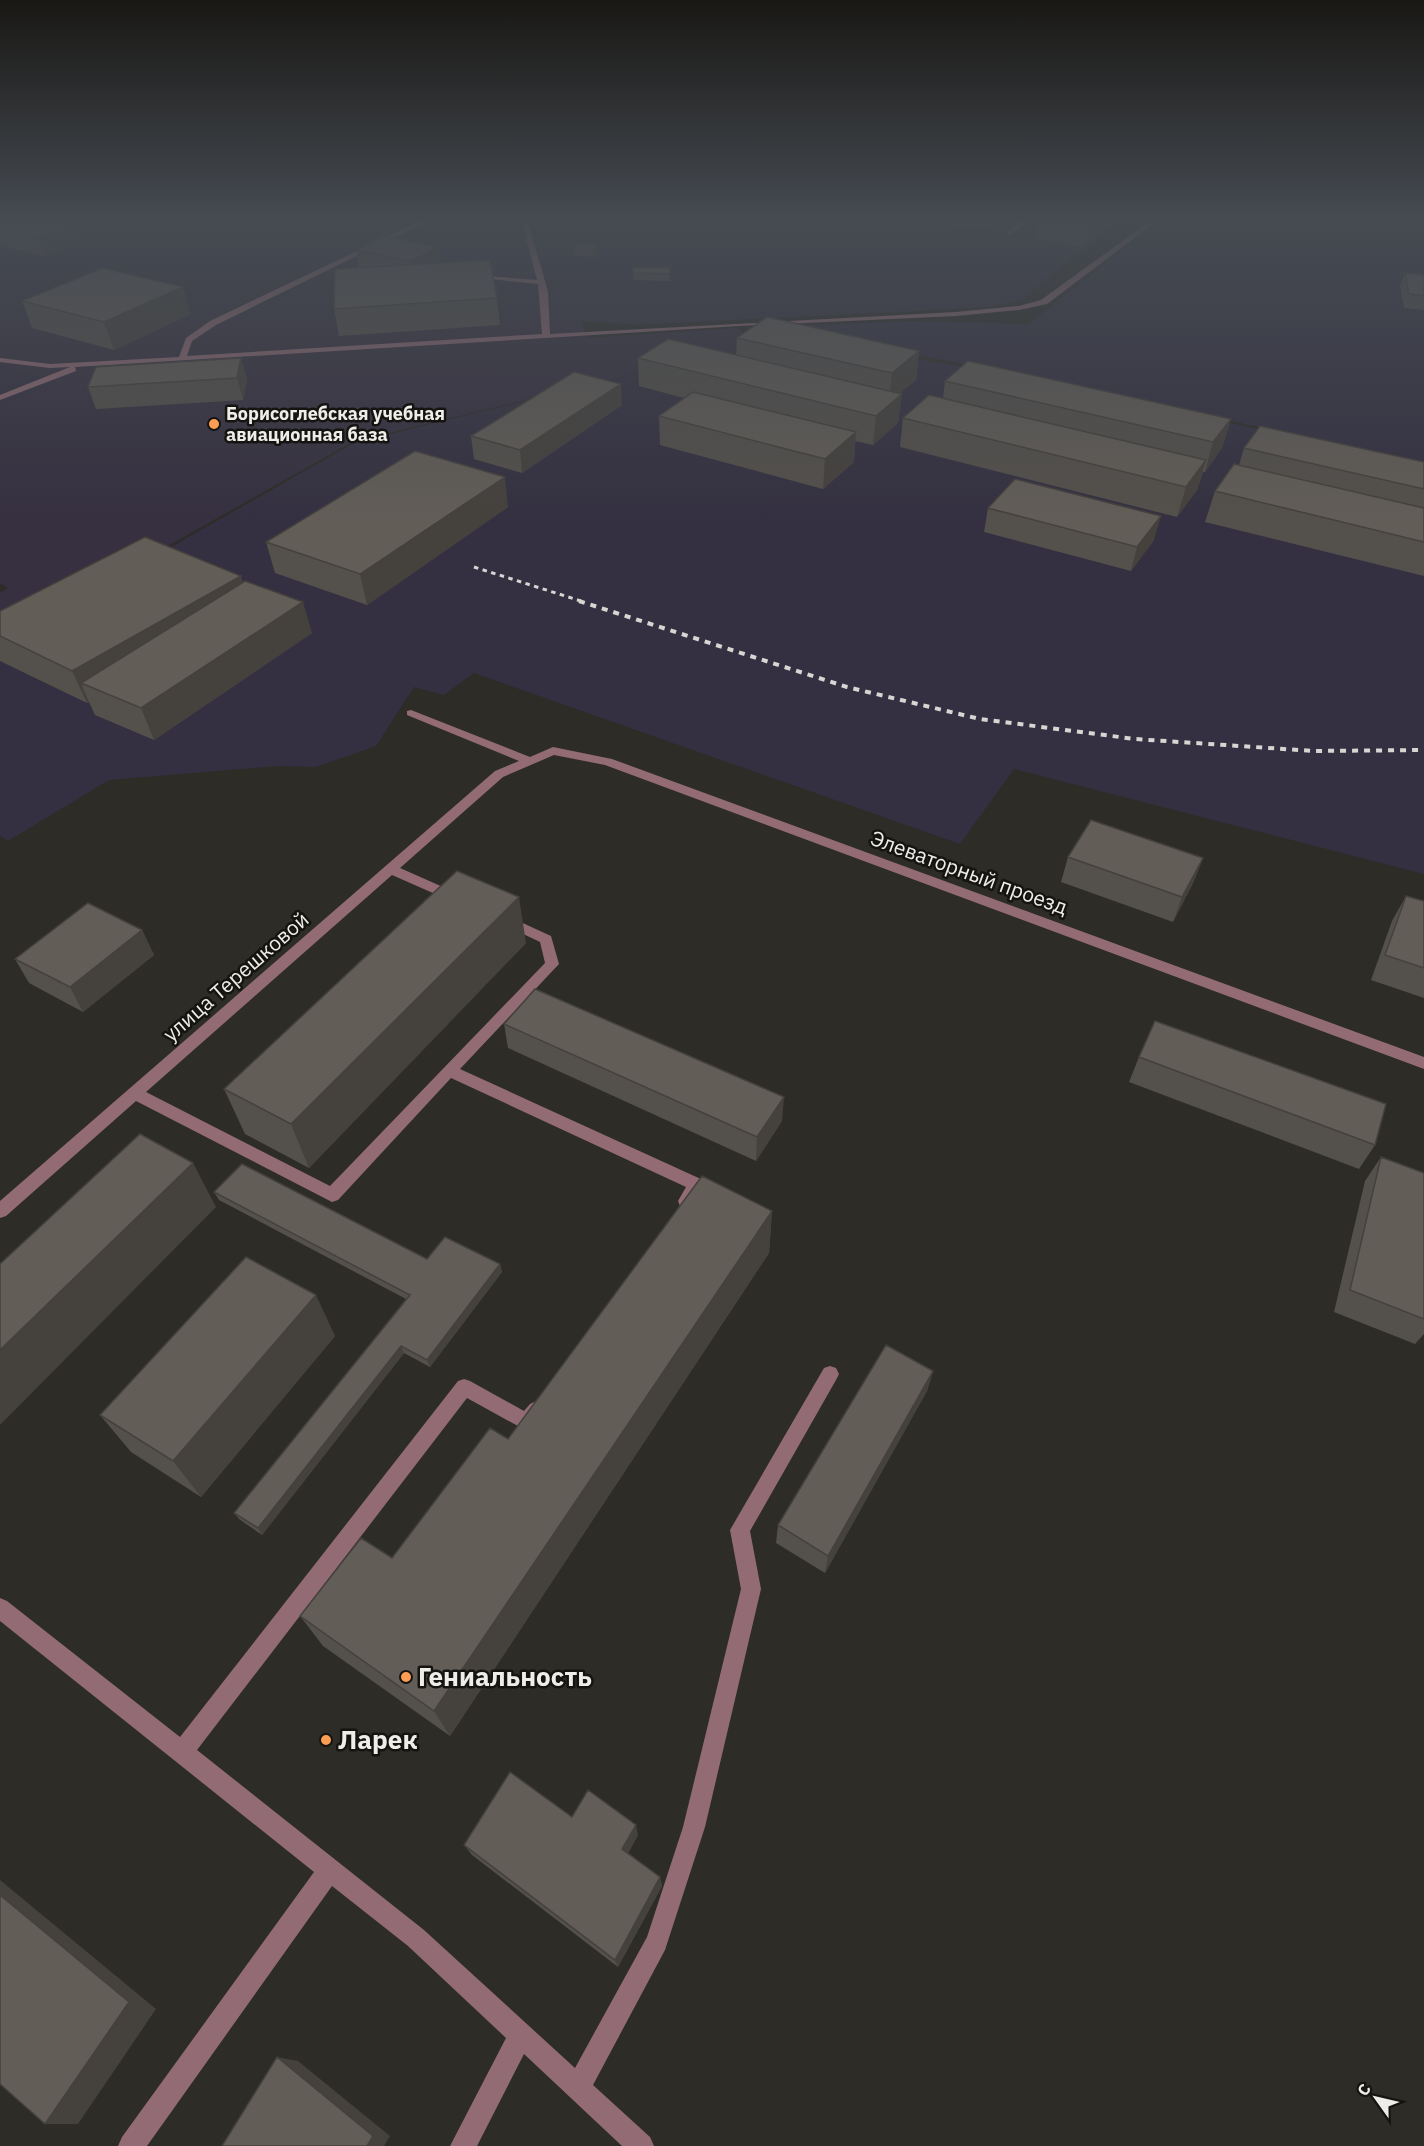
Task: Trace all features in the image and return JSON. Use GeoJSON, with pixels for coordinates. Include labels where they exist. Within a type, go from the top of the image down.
{"type":"FeatureCollection","features":[{"type":"Feature","properties":{"kind":"street"},"geometry":{"type":"LineString","coordinates":[[182,359],[189,340],[217,321]]}},
{"type":"Feature","properties":{"kind":"street"},"geometry":{"type":"LineString","coordinates":[[545,321],[546,336]]}},
{"type":"Feature","properties":{"kind":"street"},"geometry":{"type":"LineString","coordinates":[[0,360],[50,366],[800,321]]}},
{"type":"Feature","properties":{"kind":"street"},"geometry":{"type":"LineString","coordinates":[[0,398],[85,364]]}},
{"type":"Feature","properties":{"kind":"street"},"geometry":{"type":"LineString","coordinates":[[411,713],[530,761]]}},
{"type":"Feature","properties":{"kind":"street","name":"Элеваторный проезд"},"geometry":{"type":"LineString","coordinates":[[499,774],[553,752],[608,762],[1424,1064]]}},
{"type":"Feature","properties":{"kind":"street","name":"улица Терешковой"},"geometry":{"type":"LineString","coordinates":[[0,1211],[499,774]]}},
{"type":"Feature","properties":{"kind":"street"},"geometry":{"type":"LineString","coordinates":[[391,869],[474,906]]}},
{"type":"Feature","properties":{"kind":"street"},"geometry":{"type":"LineString","coordinates":[[135,1093],[332,1195],[552,964],[546,939],[494,915]]}},
{"type":"Feature","properties":{"kind":"street"},"geometry":{"type":"LineString","coordinates":[[449,1071],[697,1185],[677,1214]]}},
{"type":"Feature","properties":{"kind":"street"},"geometry":{"type":"LineString","coordinates":[[578,2087],[657,1942],[694,1827],[751,1589],[740,1530],[830,1374]]}},
{"type":"Feature","properties":{"kind":"street"},"geometry":{"type":"LineString","coordinates":[[182,1752],[464,1387],[527,1422],[548,1394]]}},
{"type":"Feature","properties":{"kind":"street"},"geometry":{"type":"LineString","coordinates":[[0,1608],[417,1938],[641,2146]]}},
{"type":"Feature","properties":{"kind":"street"},"geometry":{"type":"LineString","coordinates":[[131,2146],[330,1869]]}},
{"type":"Feature","properties":{"kind":"street"},"geometry":{"type":"LineString","coordinates":[[463,2146],[520,2034]]}},
{"type":"Feature","properties":{"kind":"shaded area"},"geometry":{"type":"Polygon","coordinates":[[[0,321],[582,321],[587,338],[737,328],[755,350],[687,361],[352,442],[0,641],[0,593],[8,588],[0,583],[0,405],[56,383],[0,366],[0,321]]]}},
{"type":"Feature","properties":{"kind":"shaded area"},"geometry":{"type":"Polygon","coordinates":[[[584,321],[713,321],[637,325],[584,321]]]}},
{"type":"Feature","properties":{"kind":"shaded area"},"geometry":{"type":"Polygon","coordinates":[[[908,321],[1028,324],[1032,321],[1424,321],[1424,469],[1281,432],[987,368],[754,327],[908,321]]]}},
{"type":"Feature","properties":{"kind":"shaded area"},"geometry":{"type":"Polygon","coordinates":[[[757,351],[892,355],[996,372],[1271,432],[1424,472],[1424,874],[1014,769],[960,844],[474,673],[444,695],[414,687],[376,746],[316,767],[278,766],[109,780],[8,841],[0,836],[0,644],[354,443],[687,361],[757,351]]]}},
{"type":"Feature","properties":{"kind":"shaded area"},"geometry":{"type":"Polygon","coordinates":[[[0,366],[57,383],[0,405],[0,366]]]}},
{"type":"Feature","properties":{"kind":"building"},"geometry":{"type":"Polygon","coordinates":[[[761,321],[786,321],[919,351],[892,373],[737,338],[761,321]]]}},
{"type":"Feature","properties":{"kind":"building"},"geometry":{"type":"Polygon","coordinates":[[[668,339],[902,394],[876,416],[638,358],[668,339]]]}},
{"type":"Feature","properties":{"kind":"building"},"geometry":{"type":"Polygon","coordinates":[[[241,358],[237,378],[88,387],[96,367],[241,358]]]}},
{"type":"Feature","properties":{"kind":"building"},"geometry":{"type":"Polygon","coordinates":[[[968,361],[1231,419],[1213,442],[945,381],[968,361]]]}},
{"type":"Feature","properties":{"kind":"building"},"geometry":{"type":"Polygon","coordinates":[[[574,372],[621,384],[520,450],[471,436],[574,372]]]}},
{"type":"Feature","properties":{"kind":"building"},"geometry":{"type":"Polygon","coordinates":[[[693,392],[856,432],[825,459],[659,416],[693,392]]]}},
{"type":"Feature","properties":{"kind":"building"},"geometry":{"type":"Polygon","coordinates":[[[929,395],[1206,460],[1186,487],[903,418],[929,395]]]}},
{"type":"Feature","properties":{"kind":"building"},"geometry":{"type":"Polygon","coordinates":[[[1260,426],[1424,462],[1424,489],[1244,448],[1260,426]]]}},
{"type":"Feature","properties":{"kind":"building"},"geometry":{"type":"Polygon","coordinates":[[[415,451],[505,477],[360,574],[266,542],[415,451]]]}},
{"type":"Feature","properties":{"kind":"building"},"geometry":{"type":"Polygon","coordinates":[[[1234,464],[1424,508],[1424,542],[1215,491],[1234,464]]]}},
{"type":"Feature","properties":{"kind":"building"},"geometry":{"type":"Polygon","coordinates":[[[1015,479],[1161,516],[1137,547],[988,508],[1015,479]]]}},
{"type":"Feature","properties":{"kind":"building"},"geometry":{"type":"Polygon","coordinates":[[[145,537],[241,576],[72,671],[0,636],[0,611],[145,537]]]}},
{"type":"Feature","properties":{"kind":"building"},"geometry":{"type":"Polygon","coordinates":[[[245,581],[303,602],[141,708],[81,683],[245,581]]]}},
{"type":"Feature","properties":{"kind":"building"},"geometry":{"type":"Polygon","coordinates":[[[1091,820],[1203,858],[1182,897],[1068,857],[1091,820]]]}},
{"type":"Feature","properties":{"kind":"building"},"geometry":{"type":"Polygon","coordinates":[[[457,871],[519,897],[291,1124],[224,1089],[457,871]]]}},
{"type":"Feature","properties":{"kind":"building"},"geometry":{"type":"Polygon","coordinates":[[[1406,896],[1424,901],[1424,968],[1385,955],[1406,896]]]}},
{"type":"Feature","properties":{"kind":"building"},"geometry":{"type":"Polygon","coordinates":[[[88,903],[142,930],[70,987],[15,959],[88,903]]]}},
{"type":"Feature","properties":{"kind":"building"},"geometry":{"type":"Polygon","coordinates":[[[535,989],[784,1097],[757,1137],[504,1024],[535,989]]]}},
{"type":"Feature","properties":{"kind":"building"},"geometry":{"type":"Polygon","coordinates":[[[1155,1021],[1386,1104],[1375,1145],[1139,1057],[1155,1021]]]}},
{"type":"Feature","properties":{"kind":"building"},"geometry":{"type":"Polygon","coordinates":[[[140,1134],[193,1163],[0,1350],[0,1264],[140,1134]]]}},
{"type":"Feature","properties":{"kind":"building"},"geometry":{"type":"Polygon","coordinates":[[[1381,1157],[1424,1173],[1424,1319],[1350,1290],[1381,1157]]]}},
{"type":"Feature","properties":{"kind":"building"},"geometry":{"type":"Polygon","coordinates":[[[242,1164],[427,1259],[445,1237],[500,1264],[427,1360],[401,1346],[258,1528],[234,1513],[410,1295],[214,1192],[242,1164]]]}},
{"type":"Feature","properties":{"kind":"building"},"geometry":{"type":"Polygon","coordinates":[[[702,1176],[772,1211],[434,1711],[300,1616],[361,1538],[392,1558],[490,1428],[508,1439],[702,1176]]]}},
{"type":"Feature","properties":{"kind":"building"},"geometry":{"type":"Polygon","coordinates":[[[246,1257],[316,1295],[173,1461],[100,1415],[246,1257]]]}},
{"type":"Feature","properties":{"kind":"building"},"geometry":{"type":"Polygon","coordinates":[[[886,1345],[933,1371],[828,1556],[778,1525],[886,1345]]]}},
{"type":"Feature","properties":{"kind":"building"},"geometry":{"type":"Polygon","coordinates":[[[510,1772],[572,1817],[588,1790],[636,1825],[622,1849],[660,1877],[615,1960],[464,1845],[510,1772]]]}},
{"type":"Feature","properties":{"kind":"building"},"geometry":{"type":"Polygon","coordinates":[[[0,1895],[129,2002],[45,2124],[0,2084],[0,1895]]]}},
{"type":"Feature","properties":{"kind":"building"},"geometry":{"type":"Polygon","coordinates":[[[277,2057],[373,2136],[367,2146],[222,2146],[277,2057]]]}},
{"type":"Feature","properties":{"kind":"railway"},"geometry":{"type":"LineString","coordinates":[[474,567],[584,602]]}},
{"type":"Feature","properties":{"kind":"railway"},"geometry":{"type":"LineString","coordinates":[[579,601],[847,687],[980,719],[1135,739],[1314,751],[1424,750]]}},
{"type":"Feature","properties":{"kind":"place","name":"Борисоглебская учебная авиационная база"},"geometry":{"type":"Point","coordinates":[214,424]}},
{"type":"Feature","properties":{"kind":"place","name":"Гениальность"},"geometry":{"type":"Point","coordinates":[406,1677]}},
{"type":"Feature","properties":{"kind":"place","name":"Ларек"},"geometry":{"type":"Point","coordinates":[326,1740]}}]}
